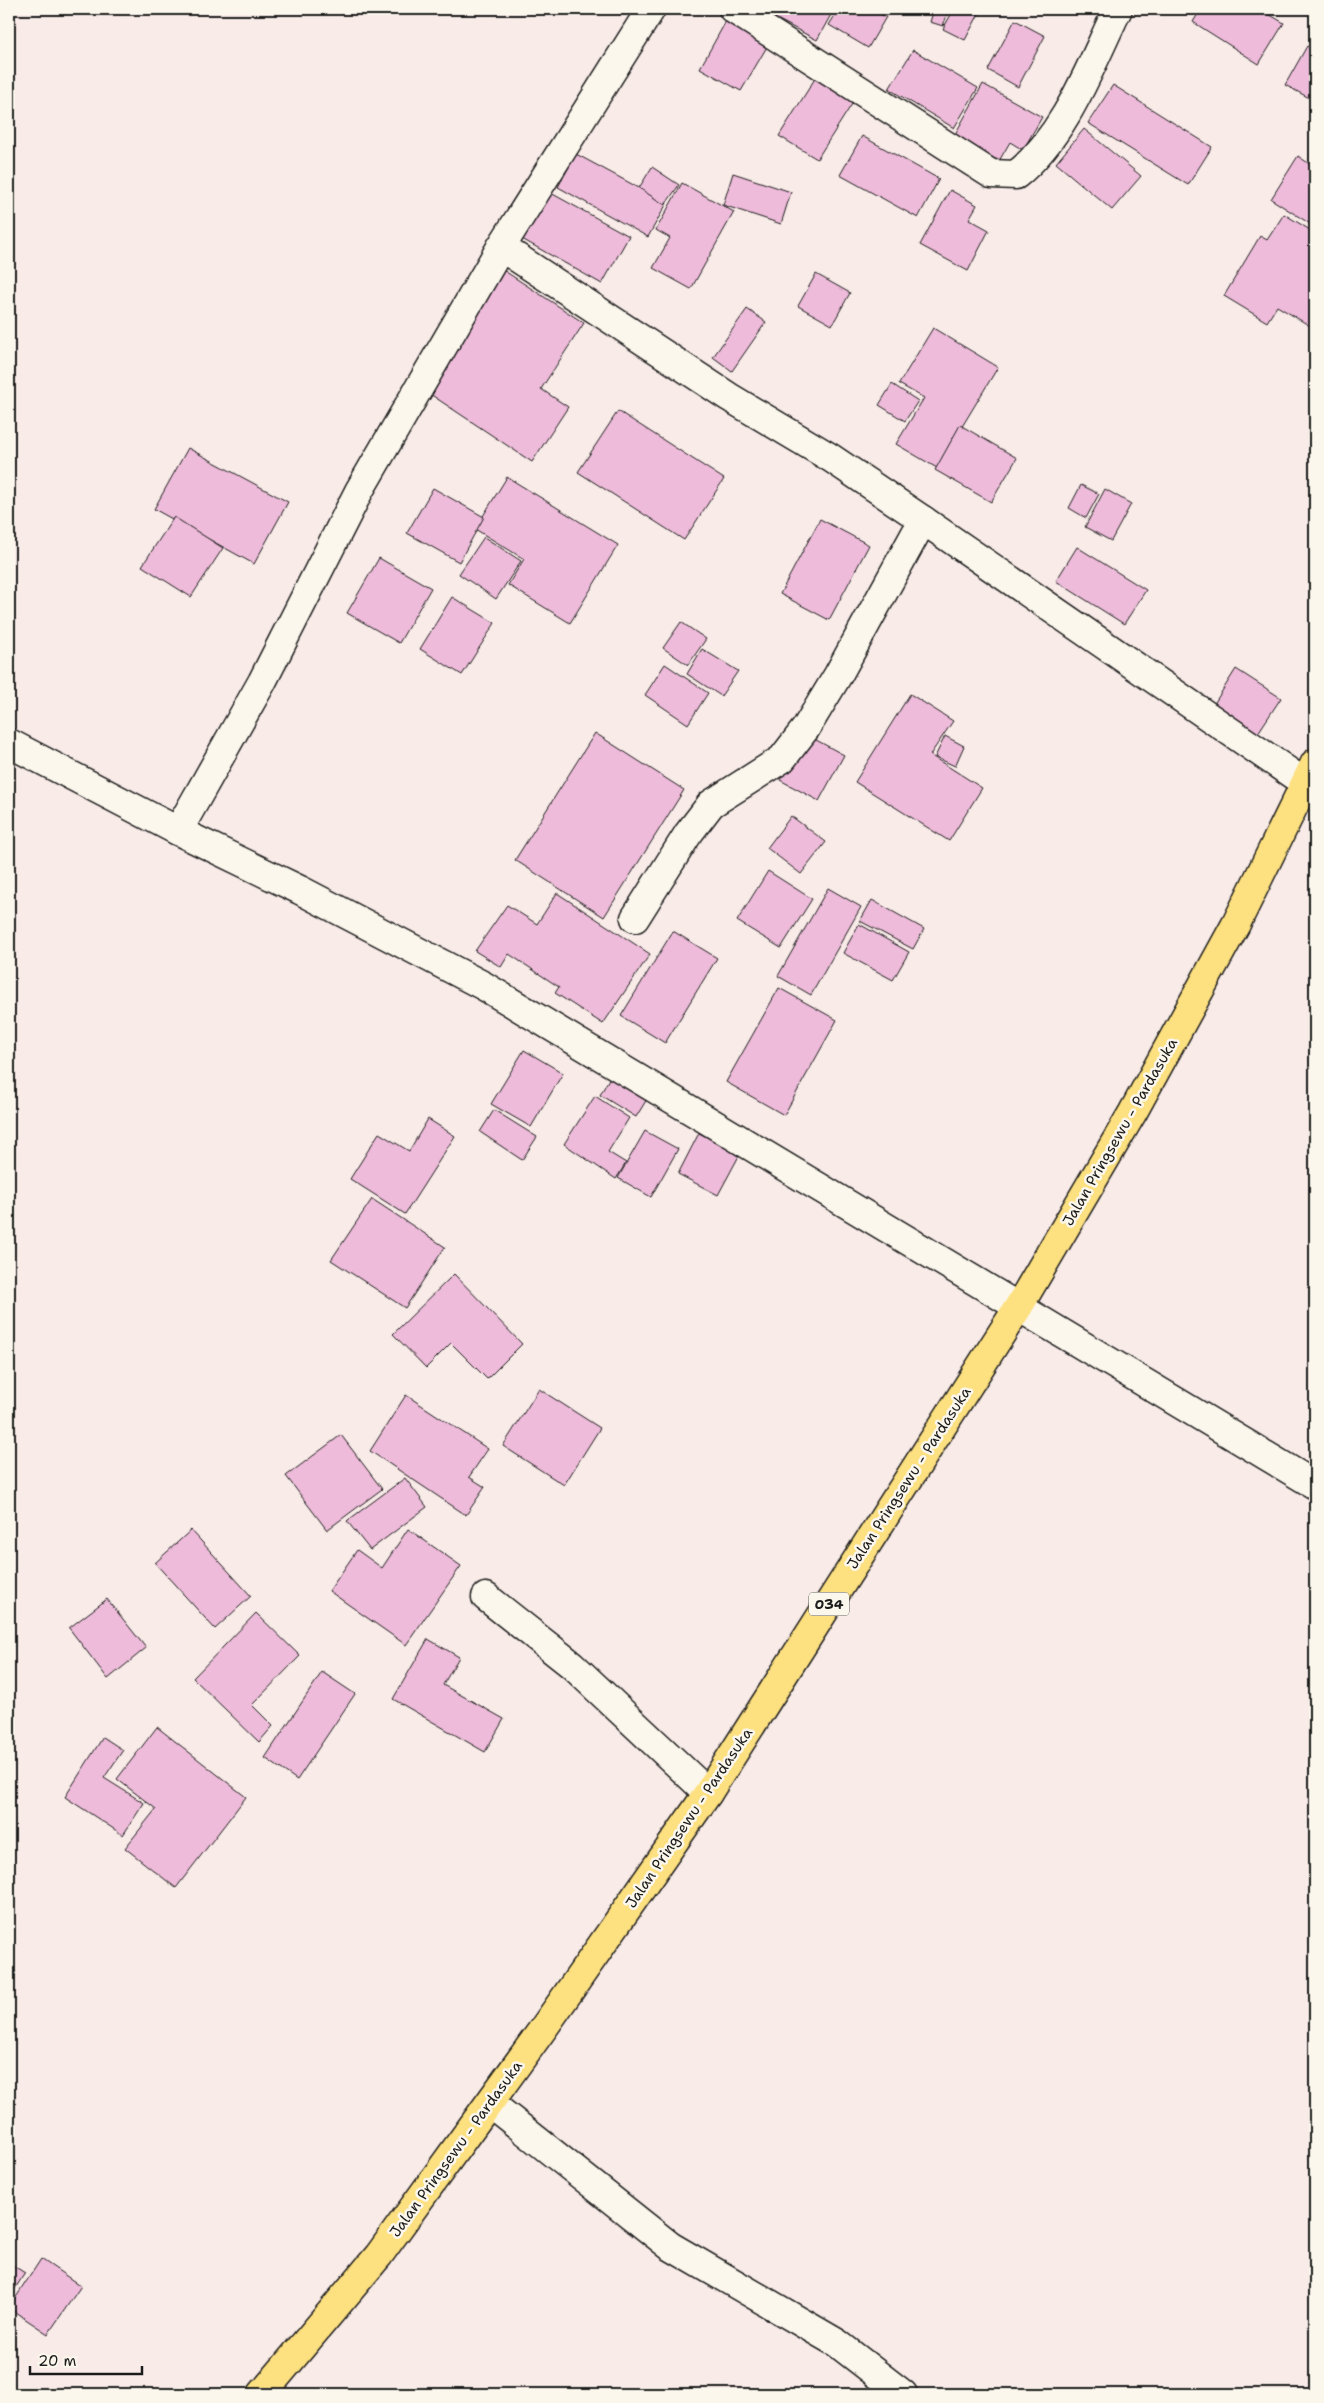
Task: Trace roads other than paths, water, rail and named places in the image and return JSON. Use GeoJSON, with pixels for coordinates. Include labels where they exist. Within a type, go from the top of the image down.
{"type":"FeatureCollection","features":[{"type":"Feature","properties":{"kind":"main road","name":"Jalan Pringsewu - Pardasuka"},"geometry":{"type":"LineString","coordinates":[[262,2394],[379,2255],[490,2103],[708,1793],[1019,1306],[1133,1112],[1190,1010],[1312,778]]}},
{"type":"Feature","properties":{"kind":"street"},"geometry":{"type":"LineString","coordinates":[[178,832],[262,682],[359,491],[501,247],[651,9]]}},
{"type":"Feature","properties":{"kind":"street"},"geometry":{"type":"LineString","coordinates":[[733,9],[991,174],[1016,175],[1035,160],[1067,114],[1118,9]]}},
{"type":"Feature","properties":{"kind":"street"},"geometry":{"type":"LineString","coordinates":[[501,247],[729,397],[831,458],[1123,659],[1312,778]]}},
{"type":"Feature","properties":{"kind":"street"},"geometry":{"type":"LineString","coordinates":[[635,918],[688,834],[712,804],[782,759],[806,728],[838,675],[923,520]]}},
{"type":"Feature","properties":{"kind":"street"},"geometry":{"type":"LineString","coordinates":[[9,742],[178,832],[300,890],[484,986],[1315,1485]]}},
{"type":"Feature","properties":{"kind":"street"},"geometry":{"type":"LineString","coordinates":[[486,1597],[572,1665],[708,1793]]}},
{"type":"Feature","properties":{"kind":"street"},"geometry":{"type":"LineString","coordinates":[[490,2103],[670,2246],[837,2343],[903,2394]]}}]}
